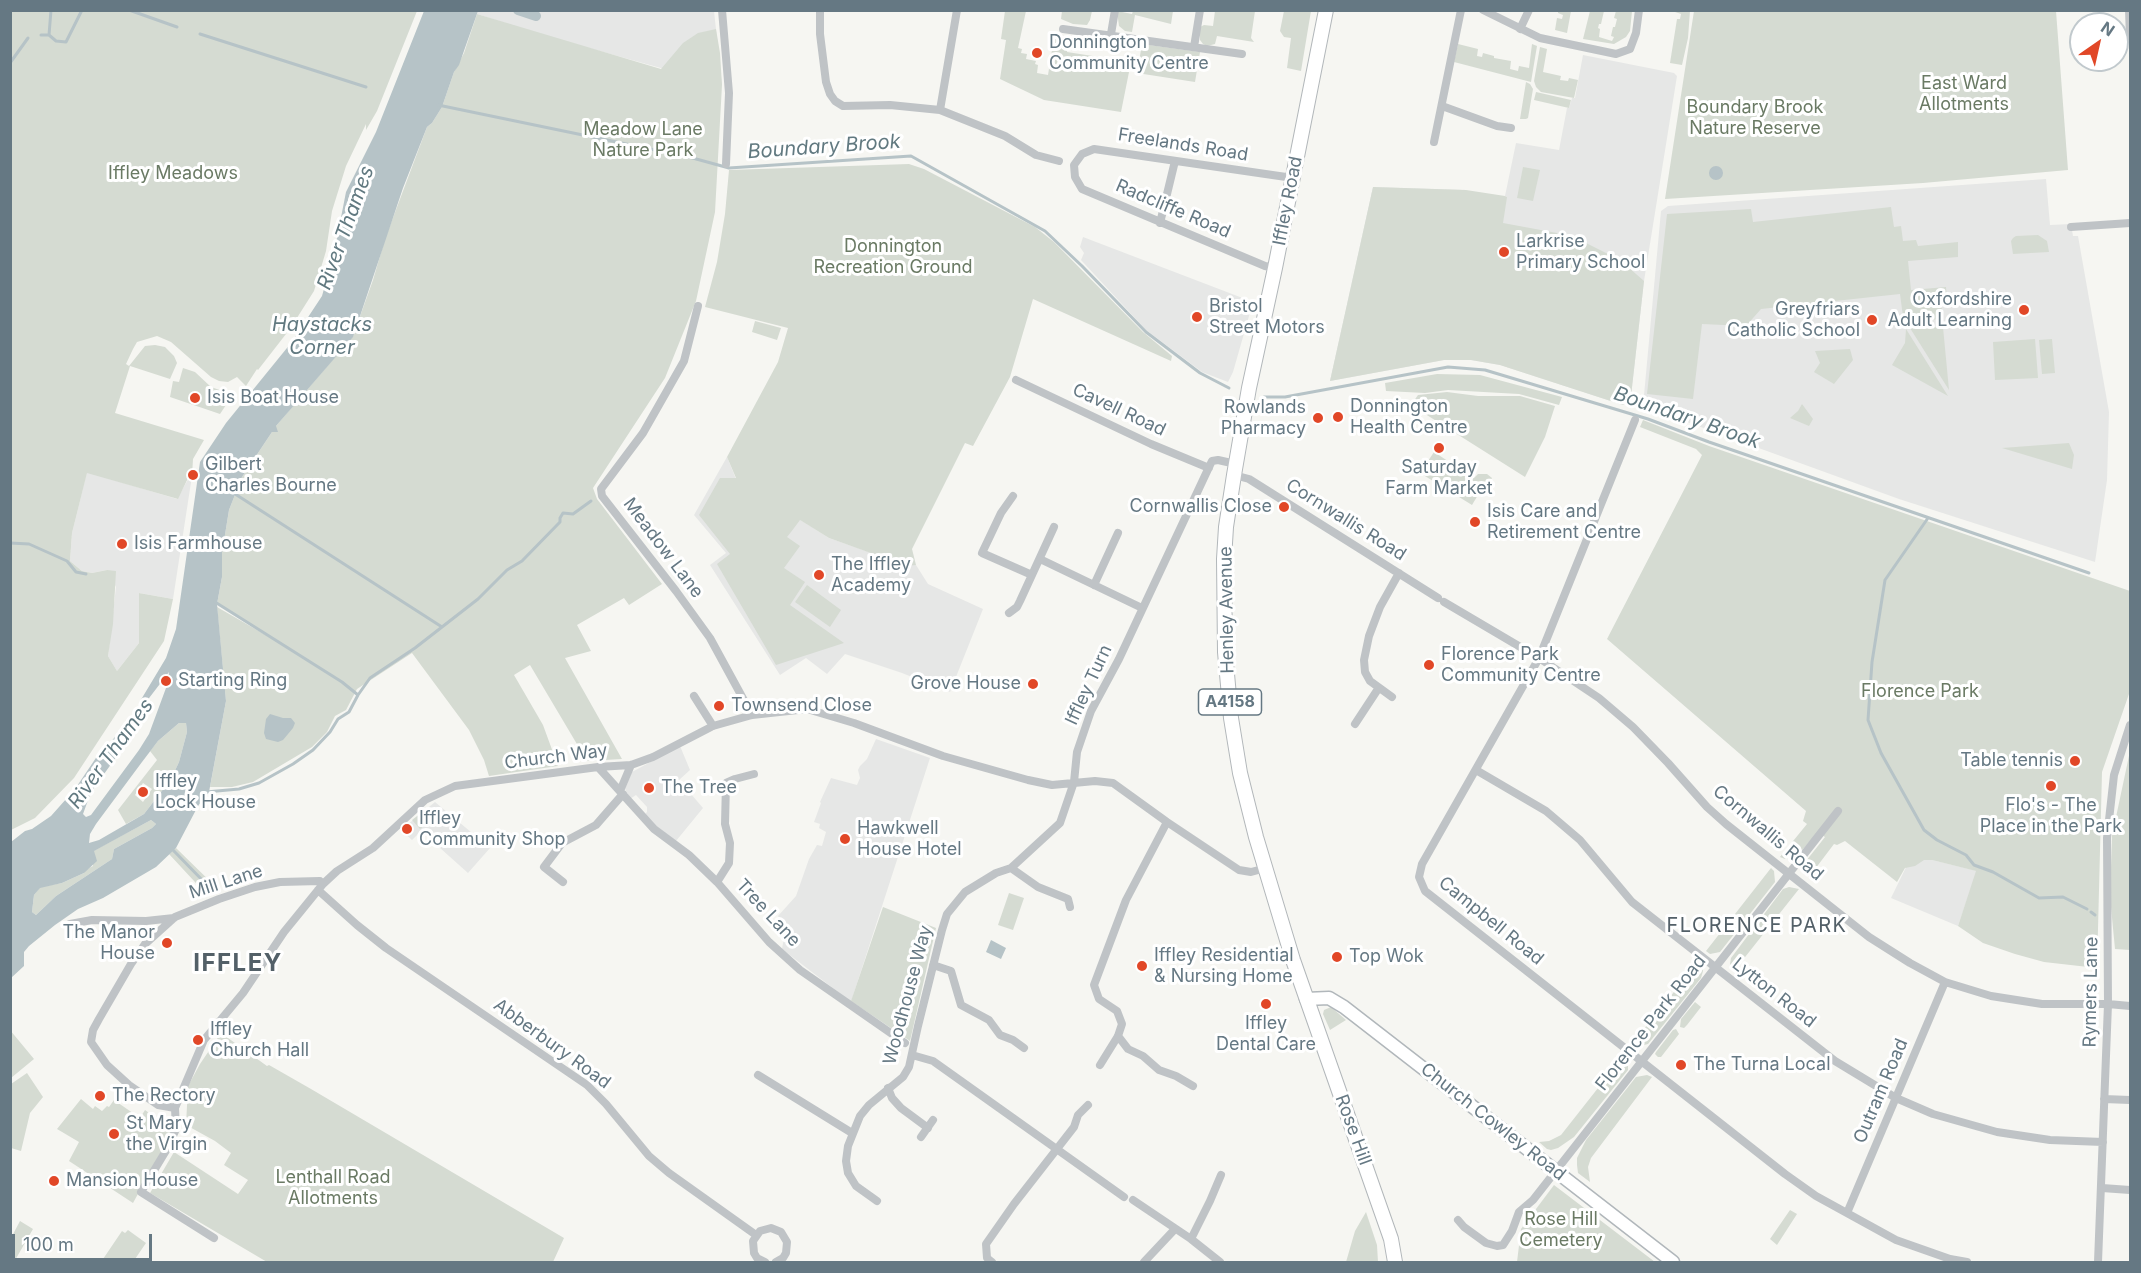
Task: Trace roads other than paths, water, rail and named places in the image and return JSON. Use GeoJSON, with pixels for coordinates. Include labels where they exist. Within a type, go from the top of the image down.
{"type":"FeatureCollection","features":[{"type":"Feature","properties":{"kind":"main road","name":"Iffley Road"},"geometry":{"type":"LineString","coordinates":[[1248,392],[1326,10]]}},
{"type":"Feature","properties":{"kind":"main road","name":"Henley Avenue"},"geometry":{"type":"LineString","coordinates":[[1248,392],[1226,527],[1224,559],[1225,652],[1231,718],[1240,773],[1306,999]]}},
{"type":"Feature","properties":{"kind":"main road","name":"Church Cowley Road"},"geometry":{"type":"LineString","coordinates":[[1306,999],[1329,998],[1344,1007],[1673,1263]]}},
{"type":"Feature","properties":{"kind":"main road","name":"Rose Hill"},"geometry":{"type":"LineString","coordinates":[[1306,999],[1391,1239],[1395,1263]]}},
{"type":"Feature","properties":{"kind":"street"},"geometry":{"type":"LineString","coordinates":[[722,10],[729,93],[726,164]]}},
{"type":"Feature","properties":{"kind":"street"},"geometry":{"type":"LineString","coordinates":[[820,10],[820,34],[826,82],[835,101],[843,106],[890,105],[940,110],[1005,136],[1036,155],[1059,161]]}},
{"type":"Feature","properties":{"kind":"street"},"geometry":{"type":"LineString","coordinates":[[940,110],[957,10]]}},
{"type":"Feature","properties":{"kind":"street"},"geometry":{"type":"LineString","coordinates":[[1111,34],[1115,10]]}},
{"type":"Feature","properties":{"kind":"street"},"geometry":{"type":"LineString","coordinates":[[1194,47],[1200,10]]}},
{"type":"Feature","properties":{"kind":"street"},"geometry":{"type":"LineString","coordinates":[[1434,142],[1461,10]]}},
{"type":"Feature","properties":{"kind":"street"},"geometry":{"type":"LineString","coordinates":[[1483,10],[1540,38],[1616,54],[1630,49],[1636,33],[1640,10]]}},
{"type":"Feature","properties":{"kind":"street"},"geometry":{"type":"LineString","coordinates":[[1520,29],[1529,10]]}},
{"type":"Feature","properties":{"kind":"street"},"geometry":{"type":"LineString","coordinates":[[2128,10],[2130,37]]}},
{"type":"Feature","properties":{"kind":"street"},"geometry":{"type":"LineString","coordinates":[[1063,29],[1242,54]]}},
{"type":"Feature","properties":{"kind":"street"},"geometry":{"type":"LineString","coordinates":[[1442,106],[1497,126],[1511,128]]}},
{"type":"Feature","properties":{"kind":"street","name":"Freelands Road"},"geometry":{"type":"LineString","coordinates":[[1074,165],[1082,154],[1094,148],[1293,178]]}},
{"type":"Feature","properties":{"kind":"street"},"geometry":{"type":"LineString","coordinates":[[1160,223],[1175,161]]}},
{"type":"Feature","properties":{"kind":"street","name":"Radcliffe Road"},"geometry":{"type":"LineString","coordinates":[[1074,165],[1075,177],[1082,189],[1265,266],[1275,268]]}},
{"type":"Feature","properties":{"kind":"street"},"geometry":{"type":"LineString","coordinates":[[2071,227],[2130,223]]}},
{"type":"Feature","properties":{"kind":"street","name":"Meadow Lane"},"geometry":{"type":"LineString","coordinates":[[698,306],[684,361],[644,433],[601,489],[602,496],[710,638],[752,715]]}},
{"type":"Feature","properties":{"kind":"street","name":"Cavell Road"},"geometry":{"type":"LineString","coordinates":[[1016,380],[1151,444],[1209,468]]}},
{"type":"Feature","properties":{"kind":"street","name":"Campbell Road"},"geometry":{"type":"LineString","coordinates":[[1635,420],[1539,658],[1422,864],[1419,877],[1425,891],[1816,1196],[1896,1240],[1967,1263]]}},
{"type":"Feature","properties":{"kind":"street"},"geometry":{"type":"LineString","coordinates":[[1209,468],[1212,461],[1218,460],[1235,469]]}},
{"type":"Feature","properties":{"kind":"street","name":"Iffley Turn"},"geometry":{"type":"LineString","coordinates":[[1074,782],[1077,752],[1092,711],[1209,468]]}},
{"type":"Feature","properties":{"kind":"street","name":"Cornwallis Road"},"geometry":{"type":"LineString","coordinates":[[1235,469],[1441,600],[1539,658],[1599,698],[1633,727],[1707,807],[1869,937],[1910,963],[1945,982],[1991,996],[2042,1004],[2130,1006]]}},
{"type":"Feature","properties":{"kind":"street"},"geometry":{"type":"LineString","coordinates":[[1013,496],[1000,513],[982,553],[1032,575]]}},
{"type":"Feature","properties":{"kind":"street"},"geometry":{"type":"LineString","coordinates":[[1009,613],[1017,607],[1054,527]]}},
{"type":"Feature","properties":{"kind":"street"},"geometry":{"type":"LineString","coordinates":[[1094,585],[1118,533]]}},
{"type":"Feature","properties":{"kind":"street"},"geometry":{"type":"LineString","coordinates":[[1040,559],[1142,608]]}},
{"type":"Feature","properties":{"kind":"street"},"geometry":{"type":"LineString","coordinates":[[1392,697],[1370,681],[1365,672],[1364,660],[1369,636],[1380,607],[1399,573]]}},
{"type":"Feature","properties":{"kind":"street"},"geometry":{"type":"LineString","coordinates":[[1355,724],[1378,689]]}},
{"type":"Feature","properties":{"kind":"street"},"geometry":{"type":"LineString","coordinates":[[694,696],[714,726]]}},
{"type":"Feature","properties":{"kind":"street","name":"Church Way"},"geometry":{"type":"LineString","coordinates":[[214,1238],[141,1192],[167,1149],[176,1129],[175,1108],[204,1041],[243,993],[284,932],[321,887],[337,872],[373,848],[425,801],[455,786],[598,767],[631,765],[714,726],[752,715],[814,710],[943,756],[1028,780],[1052,785],[1074,782]]}},
{"type":"Feature","properties":{"kind":"street","name":"Rymers Lane"},"geometry":{"type":"LineString","coordinates":[[2098,1263],[2108,1004],[2109,807],[2114,775],[2130,725]]}},
{"type":"Feature","properties":{"kind":"street"},"geometry":{"type":"LineString","coordinates":[[563,882],[544,867],[562,843],[596,825],[621,793],[631,765]]}},
{"type":"Feature","properties":{"kind":"street","name":"Tree Lane"},"geometry":{"type":"LineString","coordinates":[[598,767],[654,829],[689,855],[717,882],[769,942],[800,970],[905,1044]]}},
{"type":"Feature","properties":{"kind":"street","name":"Lytton Road"},"geometry":{"type":"LineString","coordinates":[[1476,770],[1546,811],[1580,840],[1632,902],[1835,1061],[1896,1098],[1934,1114],[1997,1132],[2050,1140],[2103,1142]]}},
{"type":"Feature","properties":{"kind":"street"},"geometry":{"type":"LineString","coordinates":[[717,882],[729,863],[730,843],[725,824],[726,783],[735,778],[754,774]]}},
{"type":"Feature","properties":{"kind":"street"},"geometry":{"type":"LineString","coordinates":[[1074,782],[1113,783],[1239,870],[1251,872],[1266,868]]}},
{"type":"Feature","properties":{"kind":"street","name":"Woodhouse Way"},"geometry":{"type":"LineString","coordinates":[[877,1201],[856,1186],[848,1173],[846,1161],[848,1146],[852,1133],[869,1105],[903,1077],[909,1067],[947,914],[957,900],[976,883],[1011,868],[1060,822],[1074,782]]}},
{"type":"Feature","properties":{"kind":"street","name":"Florence Park Road"},"geometry":{"type":"LineString","coordinates":[[1458,1220],[1486,1243],[1503,1245],[1520,1212],[1533,1200],[1838,811]]}},
{"type":"Feature","properties":{"kind":"street"},"geometry":{"type":"LineString","coordinates":[[1100,1065],[1118,1036],[1122,1024],[1117,1011],[1099,999],[1095,985],[1126,900],[1167,822]]}},
{"type":"Feature","properties":{"kind":"street"},"geometry":{"type":"LineString","coordinates":[[1011,868],[1038,887],[1068,899],[1070,907]]}},
{"type":"Feature","properties":{"kind":"street","name":"Mill Lane"},"geometry":{"type":"LineString","coordinates":[[70,924],[92,920],[146,921],[175,917],[255,887],[299,880],[320,881],[321,887]]}},
{"type":"Feature","properties":{"kind":"street","name":"Abberbury Road"},"geometry":{"type":"LineString","coordinates":[[321,887],[357,925],[386,948],[587,1085],[606,1104],[649,1156],[756,1235]]}},
{"type":"Feature","properties":{"kind":"street","name":"Mill Lane"},"geometry":{"type":"LineString","coordinates":[[175,917],[145,944],[131,964],[93,1030],[91,1042],[107,1065],[129,1085],[158,1105],[175,1108]]}},
{"type":"Feature","properties":{"kind":"street"},"geometry":{"type":"LineString","coordinates":[[933,965],[951,971],[961,1005],[989,1020],[1000,1035],[1024,1048]]}},
{"type":"Feature","properties":{"kind":"street","name":"Outram Road"},"geometry":{"type":"LineString","coordinates":[[1847,1213],[1945,982]]}},
{"type":"Feature","properties":{"kind":"street"},"geometry":{"type":"LineString","coordinates":[[1118,1036],[1128,1049],[1143,1056],[1159,1070],[1176,1076],[1193,1086]]}},
{"type":"Feature","properties":{"kind":"street"},"geometry":{"type":"LineString","coordinates":[[912,1055],[933,1061],[1129,1199],[1191,1239],[1220,1263]]}},
{"type":"Feature","properties":{"kind":"street"},"geometry":{"type":"LineString","coordinates":[[758,1075],[852,1133]]}},
{"type":"Feature","properties":{"kind":"street"},"geometry":{"type":"LineString","coordinates":[[888,1088],[892,1098],[901,1108],[930,1124],[921,1137]]}},
{"type":"Feature","properties":{"kind":"street"},"geometry":{"type":"LineString","coordinates":[[2104,1099],[2130,1100]]}},
{"type":"Feature","properties":{"kind":"street"},"geometry":{"type":"LineString","coordinates":[[993,1263],[987,1258],[986,1244],[1074,1127],[1078,1115],[1088,1105]]}},
{"type":"Feature","properties":{"kind":"street"},"geometry":{"type":"LineString","coordinates":[[1191,1239],[1223,1174]]}},
{"type":"Feature","properties":{"kind":"street"},"geometry":{"type":"LineString","coordinates":[[2102,1188],[2130,1190]]}},
{"type":"Feature","properties":{"kind":"street"},"geometry":{"type":"LineString","coordinates":[[763,1262],[757,1258],[753,1247],[756,1235],[771,1228],[785,1236],[788,1247],[783,1258],[776,1263]]}},
{"type":"Feature","properties":{"kind":"street"},"geometry":{"type":"LineString","coordinates":[[1144,1263],[1175,1229]]}},
{"type":"Feature","properties":{"kind":"water"},"geometry":{"type":"Polygon","coordinates":[[[424,11],[478,11],[442,107],[427,127],[403,188],[353,337],[301,397],[303,405],[297,402],[276,426],[278,432],[272,432],[242,477],[229,510],[217,604],[226,701],[209,792],[198,806],[176,848],[156,867],[103,898],[78,909],[55,925],[24,952],[24,966],[11,978],[11,842],[51,816],[75,789],[106,743],[109,745],[119,731],[124,734],[114,748],[117,756],[91,792],[83,814],[86,817],[91,815],[149,734],[166,688],[169,672],[143,706],[139,703],[166,658],[176,629],[200,462],[226,423],[291,343],[322,296],[334,253],[346,192],[376,132],[424,11]],[[179,723],[158,741],[142,762],[96,824],[90,834],[89,843],[99,840],[144,814],[171,779],[179,762],[187,732],[186,723],[179,723]],[[151,820],[94,851],[97,861],[84,873],[62,883],[40,888],[34,895],[32,912],[36,915],[56,896],[112,859],[114,849],[156,824],[151,820]]]}},
{"type":"Feature","properties":{"kind":"water"},"geometry":{"type":"Polygon","coordinates":[[[1713,166],[1719,166],[1723,173],[1719,180],[1713,180],[1709,176],[1709,170],[1713,166]]]}},
{"type":"Feature","properties":{"kind":"water"},"geometry":{"type":"Polygon","coordinates":[[[270,714],[291,718],[295,723],[283,740],[278,742],[266,739],[264,733],[266,719],[270,714]]]}},
{"type":"Feature","properties":{"kind":"water"},"geometry":{"type":"Polygon","coordinates":[[[991,940],[1006,948],[1001,959],[986,952],[991,940]]]}},
{"type":"Feature","properties":{"kind":"waterway"},"geometry":{"type":"LineString","coordinates":[[49,35],[51,10]]}},
{"type":"Feature","properties":{"kind":"waterway"},"geometry":{"type":"LineString","coordinates":[[41,35],[49,35],[56,41],[66,42],[82,10]]}},
{"type":"Feature","properties":{"kind":"waterway"},"geometry":{"type":"LineString","coordinates":[[129,10],[177,27]]}},
{"type":"Feature","properties":{"kind":"waterway"},"geometry":{"type":"LineString","coordinates":[[518,10],[536,16]]}},
{"type":"Feature","properties":{"kind":"waterway"},"geometry":{"type":"LineString","coordinates":[[200,34],[366,87]]}},
{"type":"Feature","properties":{"kind":"waterway"},"geometry":{"type":"LineString","coordinates":[[10,63],[28,38]]}},
{"type":"Feature","properties":{"kind":"waterway","name":"Boundary Brook"},"geometry":{"type":"LineString","coordinates":[[438,105],[689,157],[729,168],[911,156],[1045,231],[1146,332],[1200,373],[1229,388]]}},
{"type":"Feature","properties":{"kind":"waterway","name":"Boundary Brook"},"geometry":{"type":"LineString","coordinates":[[1264,397],[1285,397],[1448,367],[1485,370],[1648,419],[2089,573]]}},
{"type":"Feature","properties":{"kind":"waterway"},"geometry":{"type":"LineString","coordinates":[[232,492],[442,627],[478,599],[507,570],[522,561],[560,522],[563,513],[573,514],[591,501]]}},
{"type":"Feature","properties":{"kind":"waterway"},"geometry":{"type":"LineString","coordinates":[[1928,518],[1885,580],[1872,662],[1868,720],[1881,753],[1924,830],[1937,840],[1966,855],[1974,865],[1993,872],[2039,898],[2063,897],[2087,909]]}},
{"type":"Feature","properties":{"kind":"waterway"},"geometry":{"type":"LineString","coordinates":[[10,543],[29,544],[67,561],[76,572],[86,574]]}},
{"type":"Feature","properties":{"kind":"waterway"},"geometry":{"type":"LineString","coordinates":[[215,602],[342,682],[358,695],[370,678],[442,627]]}},
{"type":"Feature","properties":{"kind":"waterway"},"geometry":{"type":"LineString","coordinates":[[206,792],[239,789],[259,783],[293,764],[313,750],[330,732],[338,719],[349,712],[358,695]]}},
{"type":"Feature","properties":{"kind":"waterway"},"geometry":{"type":"LineString","coordinates":[[172,849],[208,886]]}},
{"type":"Feature","properties":{"kind":"waterway"},"geometry":{"type":"LineString","coordinates":[[2091,912],[2095,915]]}},
{"type":"Feature","properties":{"kind":"place","name":"Donnington Community Centre"},"geometry":{"type":"Point","coordinates":[1037,53]}},
{"type":"Feature","properties":{"kind":"place","name":"Larkrise Primary School"},"geometry":{"type":"Point","coordinates":[1504,252]}},
{"type":"Feature","properties":{"kind":"place","name":"Oxfordshire Adult Learning"},"geometry":{"type":"Point","coordinates":[2024,310]}},
{"type":"Feature","properties":{"kind":"place","name":"Bristol Street Motors"},"geometry":{"type":"Point","coordinates":[1197,317]}},
{"type":"Feature","properties":{"kind":"place","name":"Greyfriars Catholic School"},"geometry":{"type":"Point","coordinates":[1872,320]}},
{"type":"Feature","properties":{"kind":"place","name":"Isis Boat House"},"geometry":{"type":"Point","coordinates":[195,398]}},
{"type":"Feature","properties":{"kind":"place","name":"Donnington Health Centre"},"geometry":{"type":"Point","coordinates":[1338,417]}},
{"type":"Feature","properties":{"kind":"place","name":"Rowlands Pharmacy"},"geometry":{"type":"Point","coordinates":[1318,418]}},
{"type":"Feature","properties":{"kind":"place","name":"Saturday Farm Market"},"geometry":{"type":"Point","coordinates":[1439,448]}},
{"type":"Feature","properties":{"kind":"place","name":"Gilbert Charles Bourne"},"geometry":{"type":"Point","coordinates":[193,475]}},
{"type":"Feature","properties":{"kind":"place","name":"Cornwallis Close"},"geometry":{"type":"Point","coordinates":[1284,507]}},
{"type":"Feature","properties":{"kind":"place","name":"Isis Care and Retirement Centre"},"geometry":{"type":"Point","coordinates":[1475,522]}},
{"type":"Feature","properties":{"kind":"place","name":"Isis Farmhouse"},"geometry":{"type":"Point","coordinates":[122,544]}},
{"type":"Feature","properties":{"kind":"place","name":"The Iffley Academy"},"geometry":{"type":"Point","coordinates":[819,575]}},
{"type":"Feature","properties":{"kind":"place","name":"Florence Park Community Centre"},"geometry":{"type":"Point","coordinates":[1429,665]}},
{"type":"Feature","properties":{"kind":"place","name":"Starting Ring"},"geometry":{"type":"Point","coordinates":[166,681]}},
{"type":"Feature","properties":{"kind":"place","name":"Grove House"},"geometry":{"type":"Point","coordinates":[1033,684]}},
{"type":"Feature","properties":{"kind":"place","name":"Townsend Close"},"geometry":{"type":"Point","coordinates":[719,706]}},
{"type":"Feature","properties":{"kind":"place","name":"Table tennis"},"geometry":{"type":"Point","coordinates":[2075,761]}},
{"type":"Feature","properties":{"kind":"place","name":"Flo's - The Place in the Park"},"geometry":{"type":"Point","coordinates":[2051,786]}},
{"type":"Feature","properties":{"kind":"place","name":"The Tree"},"geometry":{"type":"Point","coordinates":[649,788]}},
{"type":"Feature","properties":{"kind":"place","name":"Iffley Lock House"},"geometry":{"type":"Point","coordinates":[143,792]}},
{"type":"Feature","properties":{"kind":"place","name":"Iffley Community Shop"},"geometry":{"type":"Point","coordinates":[407,829]}},
{"type":"Feature","properties":{"kind":"place","name":"Hawkwell House Hotel"},"geometry":{"type":"Point","coordinates":[845,839]}},
{"type":"Feature","properties":{"kind":"place","name":"The Manor House"},"geometry":{"type":"Point","coordinates":[167,943]}},
{"type":"Feature","properties":{"kind":"place","name":"Top Wok"},"geometry":{"type":"Point","coordinates":[1337,957]}},
{"type":"Feature","properties":{"kind":"place","name":"Iffley Residential & Nursing Home"},"geometry":{"type":"Point","coordinates":[1142,966]}},
{"type":"Feature","properties":{"kind":"place","name":"Iffley Dental Care"},"geometry":{"type":"Point","coordinates":[1266,1004]}},
{"type":"Feature","properties":{"kind":"place","name":"Iffley Church Hall"},"geometry":{"type":"Point","coordinates":[198,1040]}},
{"type":"Feature","properties":{"kind":"place","name":"The Turna Local"},"geometry":{"type":"Point","coordinates":[1681,1065]}},
{"type":"Feature","properties":{"kind":"place","name":"The Rectory"},"geometry":{"type":"Point","coordinates":[100,1096]}},
{"type":"Feature","properties":{"kind":"place","name":"St Mary the Virgin"},"geometry":{"type":"Point","coordinates":[114,1134]}},
{"type":"Feature","properties":{"kind":"place","name":"Mansion House"},"geometry":{"type":"Point","coordinates":[54,1181]}},
{"type":"Feature","properties":{"kind":"district","name":"FLORENCE PARK"},"geometry":{"type":"Point","coordinates":[1757,926]}},
{"type":"Feature","properties":{"kind":"district","name":"IFFLEY"},"geometry":{"type":"Point","coordinates":[238,964]}},
{"type":"Feature","properties":{"kind":"park label","name":"East Ward Allotments"},"geometry":{"type":"Point","coordinates":[1964,94]}},
{"type":"Feature","properties":{"kind":"park label","name":"Boundary Brook Nature Reserve"},"geometry":{"type":"Point","coordinates":[1755,118]}},
{"type":"Feature","properties":{"kind":"park label","name":"Meadow Lane Nature Park"},"geometry":{"type":"Point","coordinates":[643,140]}},
{"type":"Feature","properties":{"kind":"park label","name":"Iffley Meadows"},"geometry":{"type":"Point","coordinates":[173,174]}},
{"type":"Feature","properties":{"kind":"park label","name":"Donnington Recreation Ground"},"geometry":{"type":"Point","coordinates":[893,257]}},
{"type":"Feature","properties":{"kind":"park label","name":"Florence Park"},"geometry":{"type":"Point","coordinates":[1920,692]}},
{"type":"Feature","properties":{"kind":"park label","name":"Lenthall Road Allotments"},"geometry":{"type":"Point","coordinates":[333,1188]}},
{"type":"Feature","properties":{"kind":"park label","name":"Rose Hill Cemetery"},"geometry":{"type":"Point","coordinates":[1561,1230]}},
{"type":"Feature","properties":{"kind":"water label","name":"River Thames"},"geometry":{"type":"Point","coordinates":[346,228]}},
{"type":"Feature","properties":{"kind":"water label","name":"Haystacks Corner"},"geometry":{"type":"Point","coordinates":[322,336]}},
{"type":"Feature","properties":{"kind":"water label","name":"River Thames"},"geometry":{"type":"Point","coordinates":[111,754]}}]}
